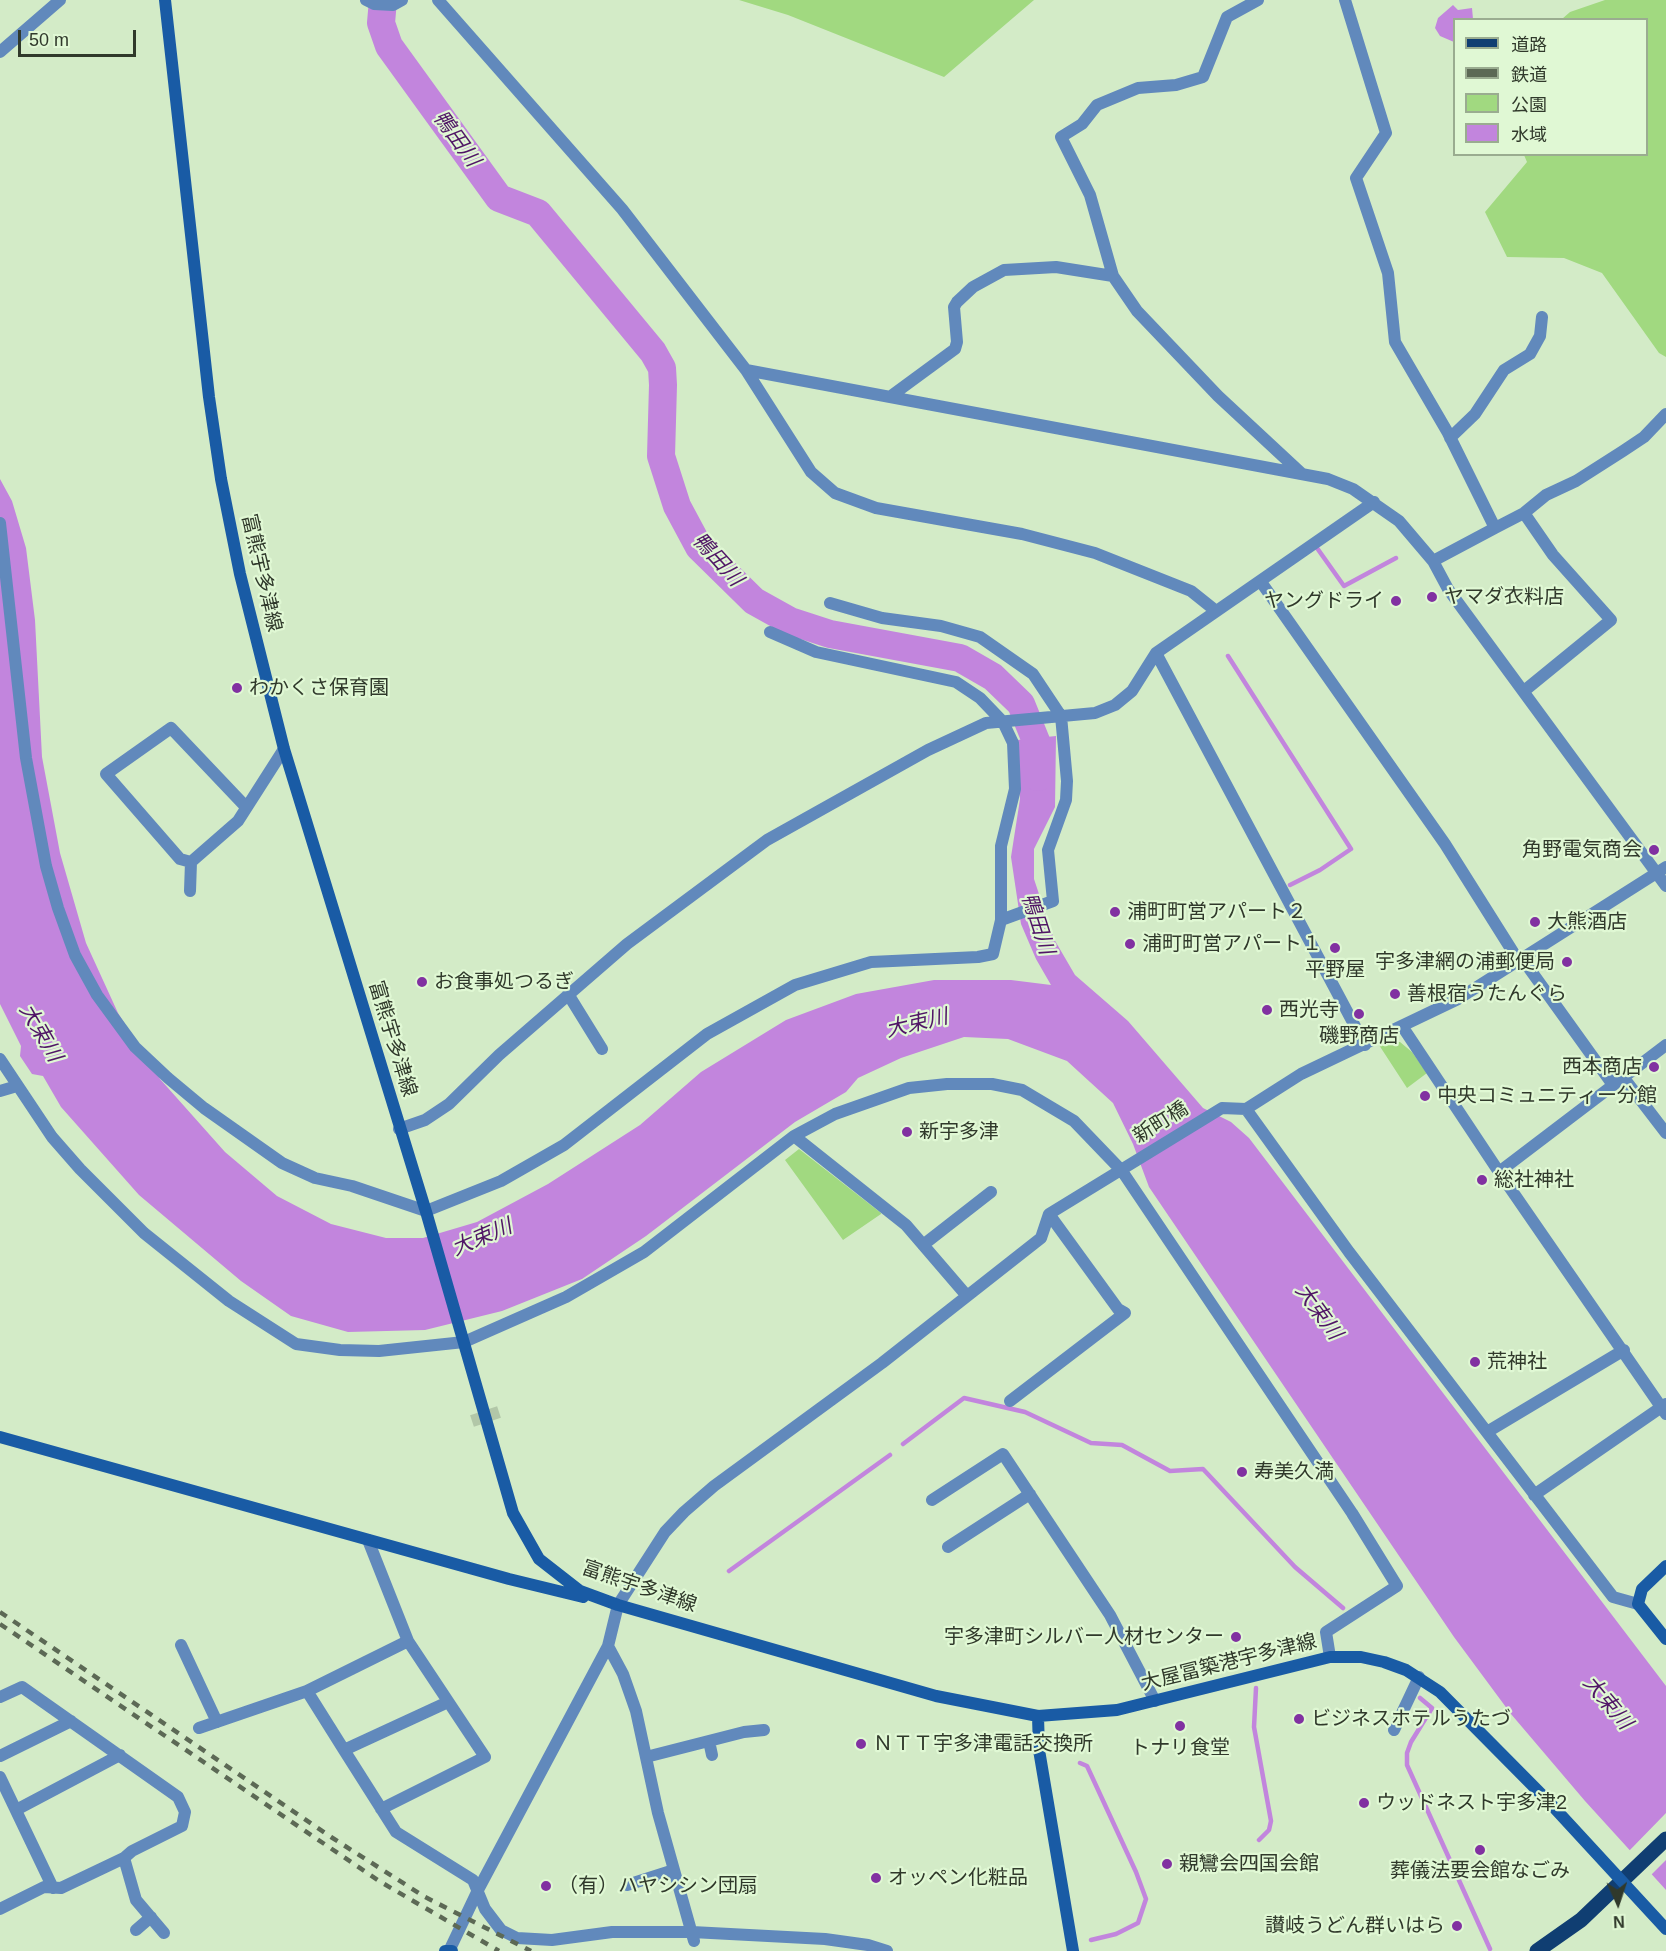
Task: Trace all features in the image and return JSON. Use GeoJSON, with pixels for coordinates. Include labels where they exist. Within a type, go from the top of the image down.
{"type":"FeatureCollection","features":[{"type":"Feature","properties":{"kind":"main road","name":"富熊宇多津線"},"geometry":{"type":"LineString","coordinates":[[165,0],[209,397],[220,479],[240,574],[284,749],[399,1130],[427,1213],[513,1513],[539,1559],[580,1591],[618,1605],[936,1696],[1004,1712],[1038,1716]]}},
{"type":"Feature","properties":{"kind":"main road"},"geometry":{"type":"LineString","coordinates":[[0,1437],[509,1579],[618,1605]]}},
{"type":"Feature","properties":{"kind":"main road"},"geometry":{"type":"LineString","coordinates":[[1666,1566],[1642,1589],[1638,1605],[1666,1640]]}},
{"type":"Feature","properties":{"kind":"main road","name":"大屋冨築港宇多津線"},"geometry":{"type":"LineString","coordinates":[[1038,1716],[1117,1710],[1253,1674],[1330,1657],[1384,1662],[1419,1677],[1440,1692],[1548,1801],[1666,1929]]}},
{"type":"Feature","properties":{"kind":"main road"},"geometry":{"type":"LineString","coordinates":[[1038,1716],[1039,1750],[1073,1951]]}},
{"type":"Feature","properties":{"kind":"main road"},"geometry":{"type":"LineString","coordinates":[[1537,1951],[1581,1920],[1666,1839]]}},
{"type":"Feature","properties":{"kind":"street"},"geometry":{"type":"LineString","coordinates":[[0,52],[60,0]]}},
{"type":"Feature","properties":{"kind":"street"},"geometry":{"type":"LineString","coordinates":[[438,0],[622,209],[746,369],[811,472],[836,493],[876,508],[1022,534],[1095,553],[1191,591],[1216,611]]}},
{"type":"Feature","properties":{"kind":"street"},"geometry":{"type":"LineString","coordinates":[[1258,0],[1227,17],[1203,77],[1176,85],[1138,88],[1097,105],[1082,124],[1061,137],[1090,195],[1113,276],[1137,311],[1202,379],[1302,474]]}},
{"type":"Feature","properties":{"kind":"street"},"geometry":{"type":"LineString","coordinates":[[1345,0],[1386,133],[1356,178],[1388,273],[1395,342],[1450,438],[1495,528]]}},
{"type":"Feature","properties":{"kind":"street"},"geometry":{"type":"LineString","coordinates":[[370,2],[397,2]]}},
{"type":"Feature","properties":{"kind":"street"},"geometry":{"type":"LineString","coordinates":[[891,396],[954,349],[957,342],[954,307],[957,302],[973,287],[1004,270],[1056,267],[1113,276]]}},
{"type":"Feature","properties":{"kind":"street"},"geometry":{"type":"LineString","coordinates":[[1450,438],[1475,414],[1504,370],[1530,354],[1540,336],[1542,318]]}},
{"type":"Feature","properties":{"kind":"street"},"geometry":{"type":"LineString","coordinates":[[746,369],[1329,479],[1374,501],[1399,522],[1433,561],[1448,589],[1661,870],[1666,886]]}},
{"type":"Feature","properties":{"kind":"street"},"geometry":{"type":"LineString","coordinates":[[1433,561],[1524,513],[1546,495],[1576,481],[1644,436],[1666,414]]}},
{"type":"Feature","properties":{"kind":"street"},"geometry":{"type":"LineString","coordinates":[[399,1130],[425,1120],[449,1104],[568,994],[627,944],[767,840],[928,750],[986,723],[1095,713],[1115,705],[1132,691],[1156,653],[1261,582],[1374,501]]}},
{"type":"Feature","properties":{"kind":"street"},"geometry":{"type":"LineString","coordinates":[[1524,513],[1553,555],[1611,620],[1524,691]]}},
{"type":"Feature","properties":{"kind":"street"},"geometry":{"type":"LineString","coordinates":[[0,523],[26,758],[46,866],[75,955],[97,995],[135,1047],[168,1078],[204,1108],[282,1164],[315,1178],[352,1186],[427,1213],[501,1181],[564,1145],[707,1034],[795,985],[871,962],[978,957],[993,954],[1001,920],[1001,846],[1015,789],[1013,744],[1003,722],[980,698],[956,682],[816,652],[770,632]]}},
{"type":"Feature","properties":{"kind":"street"},"geometry":{"type":"LineString","coordinates":[[1261,582],[1445,844],[1519,958],[1618,1081],[1666,1133]]}},
{"type":"Feature","properties":{"kind":"street"},"geometry":{"type":"LineString","coordinates":[[830,603],[882,618],[941,626],[980,637],[1033,674],[1060,716],[1067,781],[1066,800],[1048,850],[1053,901],[1001,920]]}},
{"type":"Feature","properties":{"kind":"street"},"geometry":{"type":"LineString","coordinates":[[1156,653],[1365,1045]]}},
{"type":"Feature","properties":{"kind":"street"},"geometry":{"type":"LineString","coordinates":[[190,862],[180,859],[106,774],[171,728],[246,807]]}},
{"type":"Feature","properties":{"kind":"street"},"geometry":{"type":"LineString","coordinates":[[190,891],[190,862],[238,821],[284,749]]}},
{"type":"Feature","properties":{"kind":"street"},"geometry":{"type":"LineString","coordinates":[[1638,1605],[1613,1597],[1349,1252],[1246,1109],[1301,1074],[1458,999],[1519,958],[1661,870]]}},
{"type":"Feature","properties":{"kind":"street"},"geometry":{"type":"LineString","coordinates":[[568,994],[602,1049]]}},
{"type":"Feature","properties":{"kind":"street"},"geometry":{"type":"LineString","coordinates":[[1402,1026],[1499,1172],[1664,1408],[1534,1495]]}},
{"type":"Feature","properties":{"kind":"street"},"geometry":{"type":"LineString","coordinates":[[1499,1172],[1666,1045]]}},
{"type":"Feature","properties":{"kind":"street"},"geometry":{"type":"LineString","coordinates":[[0,1059],[52,1137],[73,1161],[144,1233],[229,1301],[297,1344],[379,1352],[462,1336],[566,1297],[644,1252],[794,1136],[835,1114],[909,1088],[947,1084],[992,1084],[1022,1090],[1074,1121],[1122,1171],[1352,1513],[1397,1586],[1326,1632],[1330,1657]]}},
{"type":"Feature","properties":{"kind":"street"},"geometry":{"type":"LineString","coordinates":[[0,1091],[17,1086]]}},
{"type":"Feature","properties":{"kind":"street","name":"新町橋"},"geometry":{"type":"LineString","coordinates":[[1048,1214],[1222,1108],[1246,1109]]}},
{"type":"Feature","properties":{"kind":"street"},"geometry":{"type":"LineString","coordinates":[[794,1136],[886,1207],[967,1296]]}},
{"type":"Feature","properties":{"kind":"street"},"geometry":{"type":"LineString","coordinates":[[923,1245],[991,1192]]}},
{"type":"Feature","properties":{"kind":"street"},"geometry":{"type":"LineString","coordinates":[[449,1950],[478,1890],[608,1646],[618,1605],[665,1532],[714,1486],[1041,1238],[1048,1214]]}},
{"type":"Feature","properties":{"kind":"street"},"geometry":{"type":"LineString","coordinates":[[1010,1401],[1125,1313],[1118,1309],[1048,1214]]}},
{"type":"Feature","properties":{"kind":"street"},"geometry":{"type":"LineString","coordinates":[[1487,1432],[1624,1350]]}},
{"type":"Feature","properties":{"kind":"street"},"geometry":{"type":"LineString","coordinates":[[932,1500],[1003,1454],[1110,1615],[1155,1701]]}},
{"type":"Feature","properties":{"kind":"street"},"geometry":{"type":"LineString","coordinates":[[948,1547],[1030,1494]]}},
{"type":"Feature","properties":{"kind":"street"},"geometry":{"type":"LineString","coordinates":[[368,1540],[408,1641],[485,1757],[381,1809]]}},
{"type":"Feature","properties":{"kind":"street"},"geometry":{"type":"LineString","coordinates":[[199,1728],[307,1691],[408,1641]]}},
{"type":"Feature","properties":{"kind":"street"},"geometry":{"type":"LineString","coordinates":[[181,1645],[217,1722]]}},
{"type":"Feature","properties":{"kind":"street"},"geometry":{"type":"LineString","coordinates":[[608,1646],[623,1674],[636,1711],[674,1870],[693,1937]]}},
{"type":"Feature","properties":{"kind":"street"},"geometry":{"type":"LineString","coordinates":[[1394,1730],[1419,1677]]}},
{"type":"Feature","properties":{"kind":"street"},"geometry":{"type":"LineString","coordinates":[[0,1698],[22,1687],[178,1797],[185,1812],[182,1826],[132,1851],[124,1858],[61,1888],[44,1887],[0,1909]]}},
{"type":"Feature","properties":{"kind":"street"},"geometry":{"type":"LineString","coordinates":[[307,1691],[396,1832],[473,1881],[485,1909],[501,1930],[517,1938],[552,1940],[612,1932],[693,1937],[825,1939],[868,1945],[887,1951]]}},
{"type":"Feature","properties":{"kind":"street"},"geometry":{"type":"LineString","coordinates":[[344,1750],[448,1702]]}},
{"type":"Feature","properties":{"kind":"street"},"geometry":{"type":"LineString","coordinates":[[0,1756],[71,1721]]}},
{"type":"Feature","properties":{"kind":"street"},"geometry":{"type":"LineString","coordinates":[[646,1757],[764,1730]]}},
{"type":"Feature","properties":{"kind":"street"},"geometry":{"type":"LineString","coordinates":[[709,1741],[712,1755]]}},
{"type":"Feature","properties":{"kind":"street"},"geometry":{"type":"LineString","coordinates":[[16,1810],[120,1755]]}},
{"type":"Feature","properties":{"kind":"street"},"geometry":{"type":"LineString","coordinates":[[0,1777],[53,1888]]}},
{"type":"Feature","properties":{"kind":"street"},"geometry":{"type":"LineString","coordinates":[[124,1858],[136,1900],[164,1933]]}},
{"type":"Feature","properties":{"kind":"street"},"geometry":{"type":"LineString","coordinates":[[627,1884],[674,1870]]}},
{"type":"Feature","properties":{"kind":"street"},"geometry":{"type":"LineString","coordinates":[[136,1930],[151,1917]]}},
{"type":"Feature","properties":{"kind":"green space"},"geometry":{"type":"Polygon","coordinates":[[[739,0],[1034,0],[944,77],[788,15],[739,0]]]}},
{"type":"Feature","properties":{"kind":"green space"},"geometry":{"type":"Polygon","coordinates":[[[1605,0],[1666,0],[1666,357],[1659,353],[1602,273],[1564,258],[1507,257],[1485,212],[1527,162],[1524,156],[1648,156],[1648,18],[1563,18],[1570,12],[1605,0]]]}},
{"type":"Feature","properties":{"kind":"green space"},"geometry":{"type":"Polygon","coordinates":[[[1388,1041],[1400,1042],[1412,1052],[1427,1073],[1407,1088],[1379,1045],[1388,1041]]]}},
{"type":"Feature","properties":{"kind":"green space"},"geometry":{"type":"Polygon","coordinates":[[[799,1149],[881,1214],[843,1240],[785,1160],[799,1149]]]}},
{"type":"Feature","properties":{"kind":"water"},"geometry":{"type":"Polygon","coordinates":[[[1453,5],[1458,10],[1472,8],[1473,18],[1453,18],[1453,42],[1440,36],[1435,28],[1438,18],[1453,5]]]}},
{"type":"Feature","properties":{"kind":"water","name":"大束川"},"geometry":{"type":"Polygon","coordinates":[[[0,479],[12,501],[26,548],[35,620],[42,757],[60,853],[86,943],[118,1013],[160,1079],[225,1152],[277,1196],[331,1224],[386,1238],[423,1238],[477,1222],[548,1184],[640,1125],[701,1072],[786,1020],[856,994],[934,980],[1011,980],[1051,985],[1036,959],[1021,924],[1011,857],[1020,799],[1017,740],[1056,736],[1055,807],[1034,849],[1034,879],[1054,939],[1075,975],[1128,1021],[1203,1108],[1231,1122],[1249,1138],[1666,1686],[1666,1890],[1585,1801],[1511,1714],[1454,1637],[1149,1187],[1133,1144],[1113,1103],[1067,1061],[1008,1039],[964,1037],[901,1058],[858,1078],[846,1092],[795,1122],[646,1236],[582,1279],[502,1311],[425,1330],[348,1332],[291,1316],[241,1281],[139,1195],[61,1107],[43,1076],[32,1074],[20,1056],[21,1046],[0,1004],[0,479]]]}},
{"type":"Feature","properties":{"kind":"pier"},"geometry":{"type":"Polygon","coordinates":[[[1666,1813],[1666,1860],[1650,1876],[1628,1852],[1666,1813]]]}},
{"type":"Feature","properties":{"kind":"waterway","name":"鴨田川"},"geometry":{"type":"LineString","coordinates":[[383,0],[381,23],[389,46],[499,198],[538,213],[653,352],[662,368],[661,456],[677,506],[699,547],[754,601],[790,621],[830,634],[960,658],[993,677],[1021,704],[1038,746],[1038,777]]}},
{"type":"Feature","properties":{"kind":"waterway"},"geometry":{"type":"LineString","coordinates":[[1317,548],[1344,586],[1396,558]]}},
{"type":"Feature","properties":{"kind":"waterway"},"geometry":{"type":"LineString","coordinates":[[1228,656],[1351,849],[1320,870],[1290,885]]}},
{"type":"Feature","properties":{"kind":"waterway"},"geometry":{"type":"LineString","coordinates":[[903,1444],[964,1398],[1025,1412],[1091,1443],[1122,1445],[1170,1471],[1203,1469],[1295,1567],[1343,1608]]}},
{"type":"Feature","properties":{"kind":"waterway"},"geometry":{"type":"LineString","coordinates":[[729,1571],[890,1455]]}},
{"type":"Feature","properties":{"kind":"waterway"},"geometry":{"type":"LineString","coordinates":[[1256,1688],[1254,1727],[1271,1821],[1269,1830],[1259,1840]]}},
{"type":"Feature","properties":{"kind":"waterway"},"geometry":{"type":"LineString","coordinates":[[1420,1698],[1432,1708],[1411,1742],[1407,1753],[1407,1765],[1490,1949]]}},
{"type":"Feature","properties":{"kind":"waterway"},"geometry":{"type":"LineString","coordinates":[[1080,1763],[1087,1766],[1136,1872],[1146,1899],[1138,1923],[1116,1934],[1091,1940]]}},
{"type":"Feature","properties":{"kind":"tunnel"},"geometry":{"type":"LineString","coordinates":[[472,1421],[499,1412]]}},
{"type":"Feature","properties":{"kind":"railway"},"geometry":{"type":"LineString","coordinates":[[0,1612],[331,1837],[425,1897],[531,1951]]}},
{"type":"Feature","properties":{"kind":"railway"},"geometry":{"type":"LineString","coordinates":[[0,1624],[379,1881],[499,1951]]}},
{"type":"Feature","properties":{"kind":"place","name":"ヤマダ衣料店"},"geometry":{"type":"Point","coordinates":[1432,597]}},
{"type":"Feature","properties":{"kind":"place","name":"ヤングドライ"},"geometry":{"type":"Point","coordinates":[1396,601]}},
{"type":"Feature","properties":{"kind":"place","name":"わかくさ保育園"},"geometry":{"type":"Point","coordinates":[237,688]}},
{"type":"Feature","properties":{"kind":"place","name":"角野電気商会"},"geometry":{"type":"Point","coordinates":[1654,850]}},
{"type":"Feature","properties":{"kind":"place","name":"浦町町営アパート２"},"geometry":{"type":"Point","coordinates":[1115,912]}},
{"type":"Feature","properties":{"kind":"place","name":"大熊酒店"},"geometry":{"type":"Point","coordinates":[1535,922]}},
{"type":"Feature","properties":{"kind":"place","name":"浦町町営アパート１"},"geometry":{"type":"Point","coordinates":[1130,944]}},
{"type":"Feature","properties":{"kind":"place","name":"平野屋"},"geometry":{"type":"Point","coordinates":[1335,948]}},
{"type":"Feature","properties":{"kind":"place","name":"宇多津網の浦郵便局"},"geometry":{"type":"Point","coordinates":[1567,962]}},
{"type":"Feature","properties":{"kind":"place","name":"お食事処つるぎ"},"geometry":{"type":"Point","coordinates":[422,982]}},
{"type":"Feature","properties":{"kind":"place","name":"善根宿うたんぐら"},"geometry":{"type":"Point","coordinates":[1395,994]}},
{"type":"Feature","properties":{"kind":"place","name":"西光寺"},"geometry":{"type":"Point","coordinates":[1267,1010]}},
{"type":"Feature","properties":{"kind":"place","name":"磯野商店"},"geometry":{"type":"Point","coordinates":[1359,1014]}},
{"type":"Feature","properties":{"kind":"place","name":"西本商店"},"geometry":{"type":"Point","coordinates":[1654,1067]}},
{"type":"Feature","properties":{"kind":"place","name":"中央コミュニティー分館"},"geometry":{"type":"Point","coordinates":[1425,1096]}},
{"type":"Feature","properties":{"kind":"place","name":"新宇多津"},"geometry":{"type":"Point","coordinates":[907,1132]}},
{"type":"Feature","properties":{"kind":"place","name":"総社神社"},"geometry":{"type":"Point","coordinates":[1482,1180]}},
{"type":"Feature","properties":{"kind":"place","name":"荒神社"},"geometry":{"type":"Point","coordinates":[1475,1362]}},
{"type":"Feature","properties":{"kind":"place","name":"寿美久満"},"geometry":{"type":"Point","coordinates":[1242,1472]}},
{"type":"Feature","properties":{"kind":"place","name":"宇多津町シルバー人材センター"},"geometry":{"type":"Point","coordinates":[1236,1637]}},
{"type":"Feature","properties":{"kind":"place","name":"ビジネスホテルうたづ"},"geometry":{"type":"Point","coordinates":[1299,1719]}},
{"type":"Feature","properties":{"kind":"place","name":"トナリ食堂"},"geometry":{"type":"Point","coordinates":[1180,1726]}},
{"type":"Feature","properties":{"kind":"place","name":"ＮＴＴ宇多津電話交換所"},"geometry":{"type":"Point","coordinates":[861,1744]}},
{"type":"Feature","properties":{"kind":"place","name":"ウッドネスト宇多津2"},"geometry":{"type":"Point","coordinates":[1364,1803]}},
{"type":"Feature","properties":{"kind":"place","name":"葬儀法要会館なごみ"},"geometry":{"type":"Point","coordinates":[1480,1850]}},
{"type":"Feature","properties":{"kind":"place","name":"親鸞会四国会館"},"geometry":{"type":"Point","coordinates":[1167,1864]}},
{"type":"Feature","properties":{"kind":"place","name":"オッペン化粧品"},"geometry":{"type":"Point","coordinates":[876,1878]}},
{"type":"Feature","properties":{"kind":"place","name":"（有）ハヤシシン団扇"},"geometry":{"type":"Point","coordinates":[546,1886]}},
{"type":"Feature","properties":{"kind":"place","name":"讃岐うどん群いはら"},"geometry":{"type":"Point","coordinates":[1457,1926]}}]}
